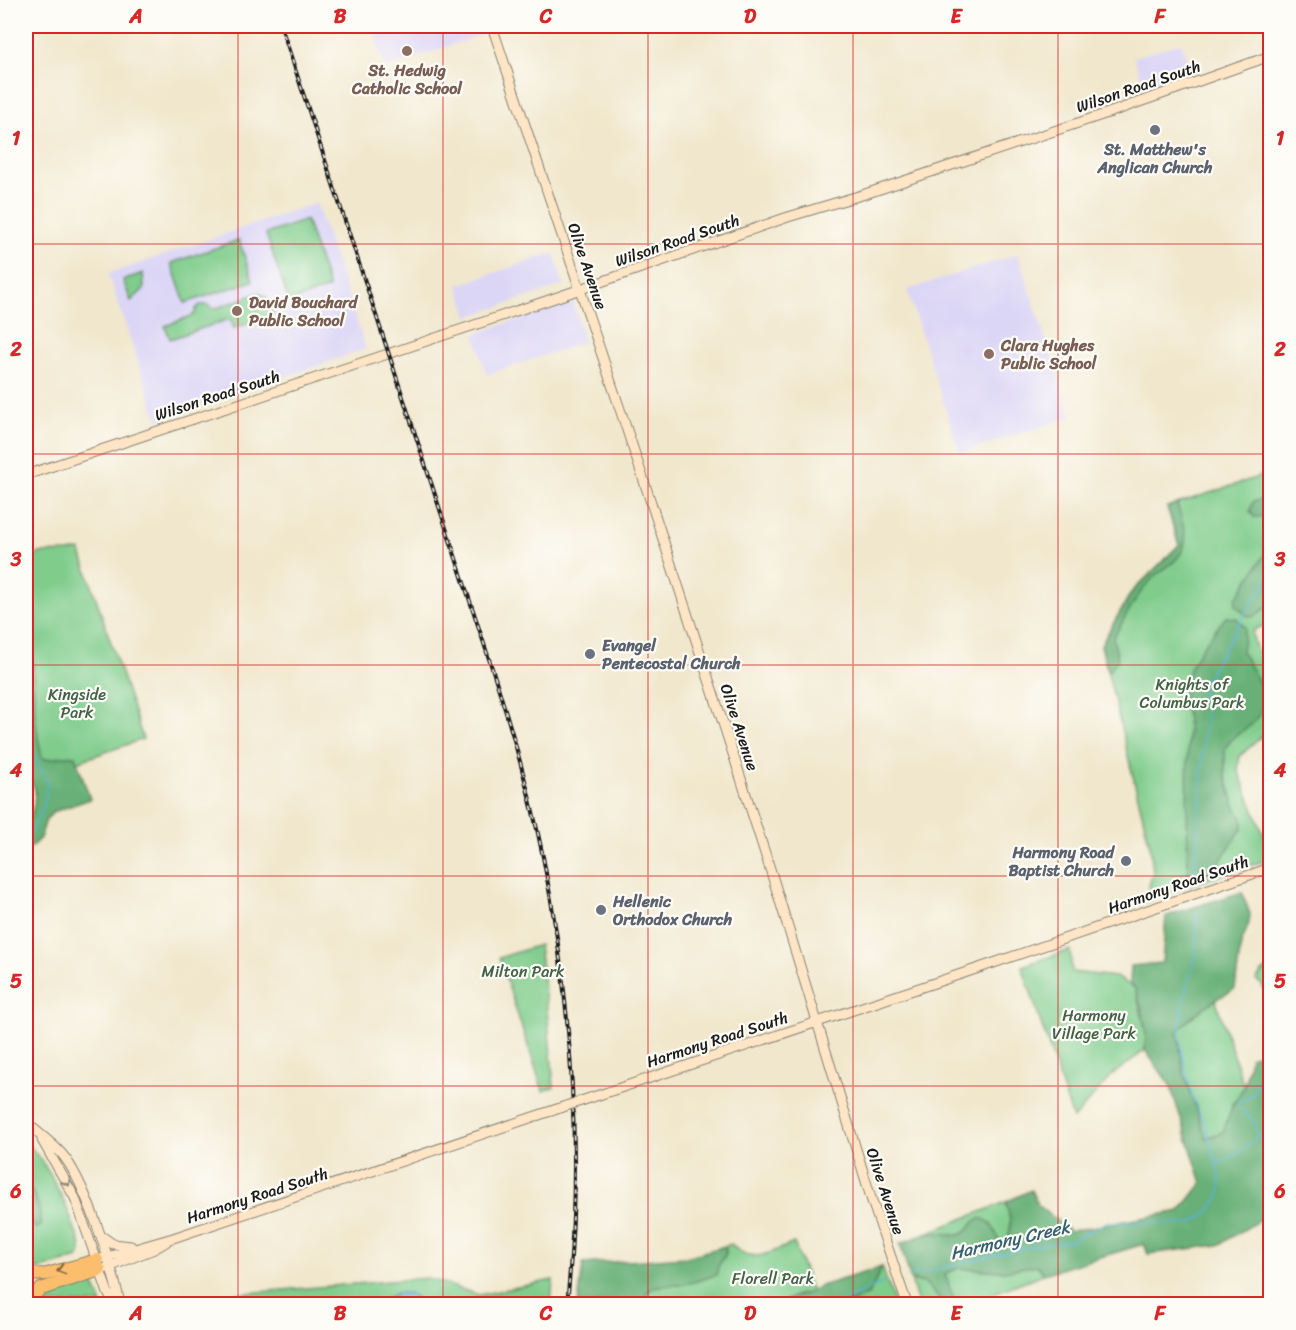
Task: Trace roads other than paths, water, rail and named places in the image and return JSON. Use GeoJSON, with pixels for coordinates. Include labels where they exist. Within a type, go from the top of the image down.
{"type":"FeatureCollection","features":[{"type":"Feature","properties":{"kind":"highway"},"geometry":{"type":"LineString","coordinates":[[26,1275],[47,1274],[103,1263]]}},
{"type":"Feature","properties":{"kind":"highway"},"geometry":{"type":"LineString","coordinates":[[26,1301],[41,1289],[103,1263]]}},
{"type":"Feature","properties":{"kind":"main road","name":"Olive Avenue"},"geometry":{"type":"LineString","coordinates":[[492,26],[750,806],[872,1201],[907,1305]]}},
{"type":"Feature","properties":{"kind":"main road","name":"Wilson Road South"},"geometry":{"type":"LineString","coordinates":[[26,475],[1270,56]]}},
{"type":"Feature","properties":{"kind":"main road","name":"Harmony Road South"},"geometry":{"type":"LineString","coordinates":[[103,1263],[142,1246],[173,1238],[1270,868]]}},
{"type":"Feature","properties":{"kind":"main road"},"geometry":{"type":"LineString","coordinates":[[26,1122],[61,1153],[71,1168],[90,1208],[98,1233],[108,1293],[114,1305]]}},
{"type":"Feature","properties":{"kind":"main road"},"geometry":{"type":"LineString","coordinates":[[37,1132],[67,1181],[120,1305]]}},
{"type":"Feature","properties":{"kind":"main road"},"geometry":{"type":"LineString","coordinates":[[98,1233],[115,1245],[142,1246]]}},
{"type":"Feature","properties":{"kind":"main road","name":"Harmony Road South"},"geometry":{"type":"LineString","coordinates":[[103,1263],[154,1249],[173,1238]]}},
{"type":"Feature","properties":{"kind":"water"},"geometry":{"type":"Polygon","coordinates":[[[396,1293],[409,1293],[416,1297],[416,1304],[381,1304],[396,1293]]]}},
{"type":"Feature","properties":{"kind":"waterway"},"geometry":{"type":"LineString","coordinates":[[1195,874],[1206,708],[1202,699],[1204,682],[1270,575]]}},
{"type":"Feature","properties":{"kind":"waterway"},"geometry":{"type":"LineString","coordinates":[[26,651],[31,688],[30,732],[34,756],[47,781],[44,806],[26,844]]}},
{"type":"Feature","properties":{"kind":"waterway","name":"Harmony Creek"},"geometry":{"type":"LineString","coordinates":[[908,1276],[1033,1246],[1073,1240],[1107,1222],[1190,1224],[1209,1212],[1220,1195],[1220,1176],[1206,1127],[1193,1098],[1182,1054],[1180,1033],[1183,1000],[1196,955],[1197,912]]}},
{"type":"Feature","properties":{"kind":"waterway","name":"Harmony Creek"},"geometry":{"type":"LineString","coordinates":[[1216,1164],[1235,1156],[1258,1137],[1255,1123],[1239,1107],[1239,1102],[1255,1093],[1257,1080],[1270,1085]]}},
{"type":"Feature","properties":{"kind":"waterway","name":"Harmony Creek"},"geometry":{"type":"LineString","coordinates":[[839,1304],[883,1282]]}},
{"type":"Feature","properties":{"kind":"railway"},"geometry":{"type":"LineString","coordinates":[[281,26],[507,715],[538,833],[561,967],[572,1079],[574,1192],[567,1304]]}},
{"type":"Feature","properties":{"kind":"place","name":"St. Hedwig Catholic School"},"geometry":{"type":"Point","coordinates":[407,51]}},
{"type":"Feature","properties":{"kind":"place","name":"St. Matthew's Anglican Church"},"geometry":{"type":"Point","coordinates":[1155,130]}},
{"type":"Feature","properties":{"kind":"place","name":"David Bouchard Public School"},"geometry":{"type":"Point","coordinates":[237,311]}},
{"type":"Feature","properties":{"kind":"place","name":"Clara Hughes Public School"},"geometry":{"type":"Point","coordinates":[989,354]}},
{"type":"Feature","properties":{"kind":"place","name":"Evangel Pentecostal Church"},"geometry":{"type":"Point","coordinates":[590,654]}},
{"type":"Feature","properties":{"kind":"place","name":"Harmony Road Baptist Church"},"geometry":{"type":"Point","coordinates":[1126,861]}},
{"type":"Feature","properties":{"kind":"place","name":"Hellenic Orthodox Church"},"geometry":{"type":"Point","coordinates":[601,910]}},
{"type":"Feature","properties":{"kind":"park label","name":"Knights of Columbus Park"},"geometry":{"type":"Point","coordinates":[1192,693]}},
{"type":"Feature","properties":{"kind":"park label","name":"Kingside Park"},"geometry":{"type":"Point","coordinates":[77,703]}},
{"type":"Feature","properties":{"kind":"park label","name":"Milton Park"},"geometry":{"type":"Point","coordinates":[523,971]}},
{"type":"Feature","properties":{"kind":"park label","name":"Harmony Village Park"},"geometry":{"type":"Point","coordinates":[1094,1024]}},
{"type":"Feature","properties":{"kind":"park label","name":"Florell Park"},"geometry":{"type":"Point","coordinates":[773,1278]}}]}
